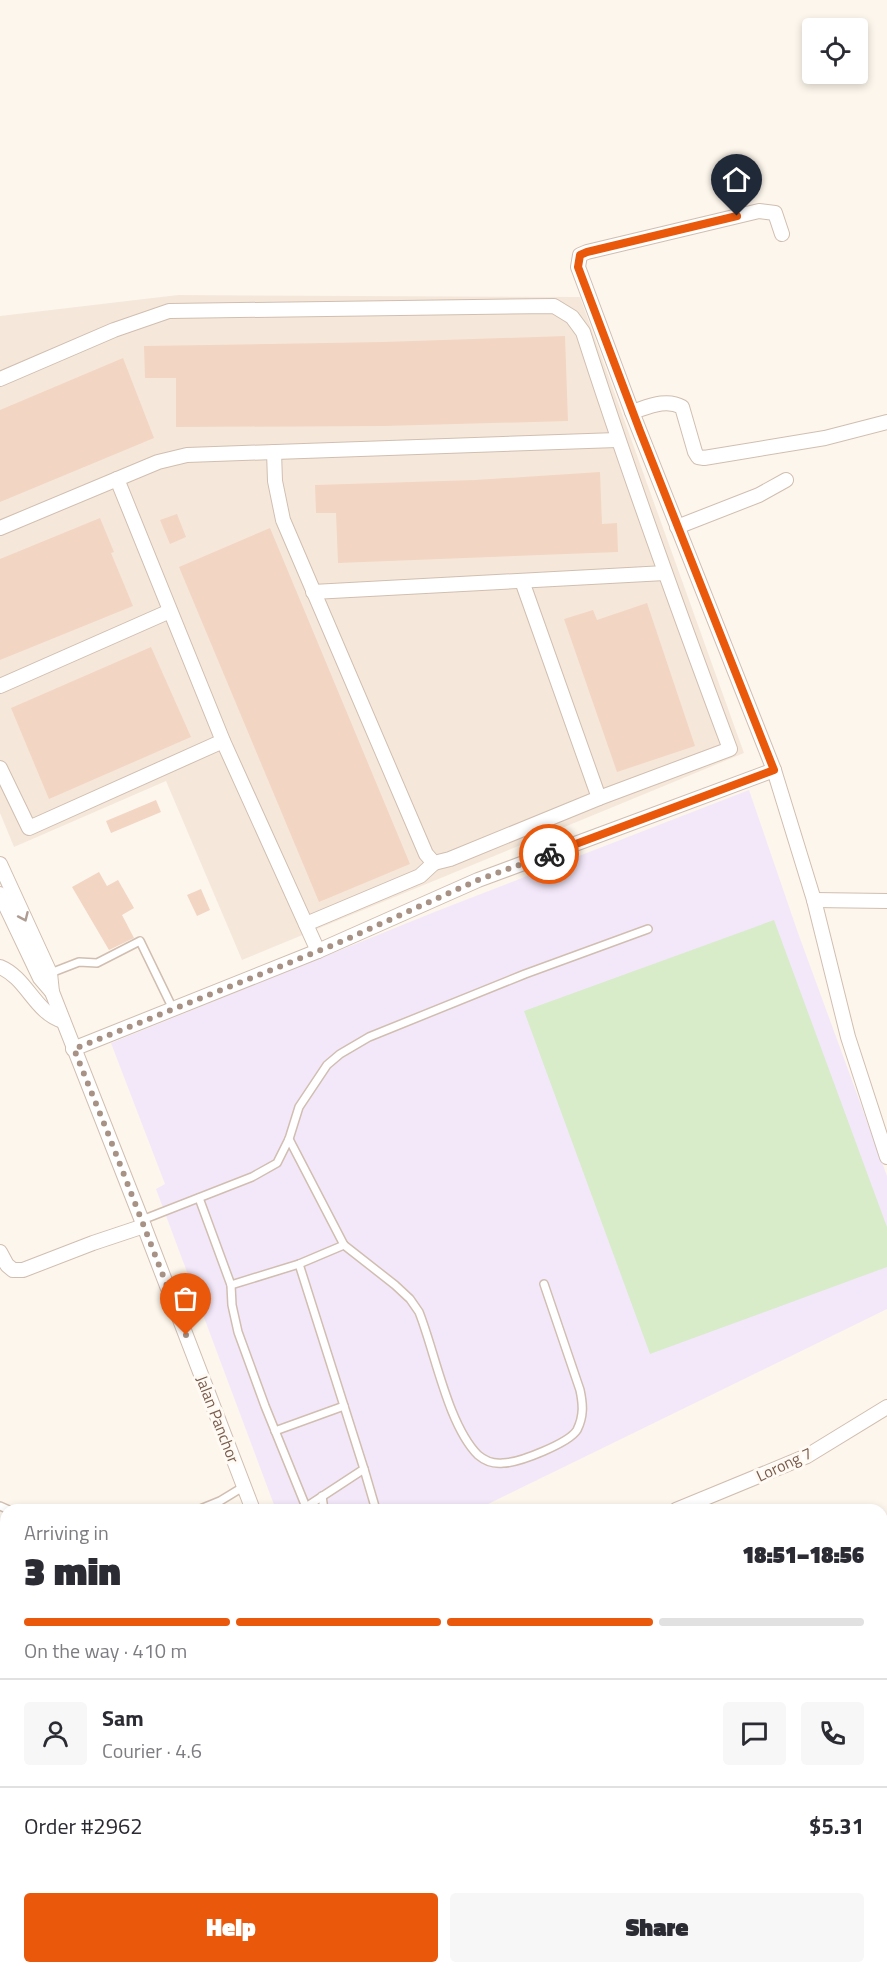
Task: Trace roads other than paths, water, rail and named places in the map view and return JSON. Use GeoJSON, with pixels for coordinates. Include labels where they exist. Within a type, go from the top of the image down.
{"type":"FeatureCollection","features":[{"type":"Feature","properties":{"kind":"street"},"geometry":{"type":"LineString","coordinates":[[782,234],[775,213],[759,211],[580,255],[578,267],[632,412],[774,770],[814,900],[848,1037],[887,1157]]}},
{"type":"Feature","properties":{"kind":"street"},"geometry":{"type":"LineString","coordinates":[[0,379],[114,330],[169,311],[554,306],[572,316],[583,332],[617,440],[730,748],[450,859],[434,863],[420,876],[306,924]]}},
{"type":"Feature","properties":{"kind":"street"},"geometry":{"type":"LineString","coordinates":[[632,412],[661,403],[677,404],[682,407],[695,452],[698,457],[704,458],[825,438],[887,422]]}},
{"type":"Feature","properties":{"kind":"street"},"geometry":{"type":"LineString","coordinates":[[0,528],[158,462],[187,456],[617,440]]}},
{"type":"Feature","properties":{"kind":"street"},"geometry":{"type":"LineString","coordinates":[[274,452],[274,481],[283,520],[426,854],[434,863]]}},
{"type":"Feature","properties":{"kind":"street"},"geometry":{"type":"LineString","coordinates":[[117,479],[223,741],[318,951]]}},
{"type":"Feature","properties":{"kind":"street"},"geometry":{"type":"LineString","coordinates":[[677,526],[759,495],[786,480]]}},
{"type":"Feature","properties":{"kind":"street"},"geometry":{"type":"LineString","coordinates":[[313,592],[664,573]]}},
{"type":"Feature","properties":{"kind":"street"},"geometry":{"type":"LineString","coordinates":[[522,581],[599,798]]}},
{"type":"Feature","properties":{"kind":"street"},"geometry":{"type":"LineString","coordinates":[[0,686],[170,611]]}},
{"type":"Feature","properties":{"kind":"street"},"geometry":{"type":"LineString","coordinates":[[0,768],[29,828],[223,741]]}},
{"type":"Feature","properties":{"kind":"street"},"geometry":{"type":"LineString","coordinates":[[74,1049],[174,1011],[318,951],[478,880],[774,770]]}},
{"type":"Feature","properties":{"kind":"street","name":"Jalan Panchor"},"geometry":{"type":"LineString","coordinates":[[0,864],[143,1223],[250,1504]]}},
{"type":"Feature","properties":{"kind":"street","name":"Jalan Panchor"},"geometry":{"type":"LineString","coordinates":[[0,894],[45,975]]}},
{"type":"Feature","properties":{"kind":"street"},"geometry":{"type":"LineString","coordinates":[[814,900],[887,901]]}},
{"type":"Feature","properties":{"kind":"street"},"geometry":{"type":"LineString","coordinates":[[0,967],[10,971],[18,978],[50,1016],[63,1020]]}},
{"type":"Feature","properties":{"kind":"street"},"geometry":{"type":"LineString","coordinates":[[0,1252],[7,1265],[13,1270],[23,1270],[143,1223]]}},
{"type":"Feature","properties":{"kind":"street","name":"Lorong 7"},"geometry":{"type":"LineString","coordinates":[[691,1504],[807,1456],[887,1407]]}},
{"type":"Feature","properties":{"kind":"lane"},"geometry":{"type":"LineString","coordinates":[[143,1223],[264,1171],[277,1163],[289,1139],[299,1107],[327,1065],[369,1037],[525,974],[648,929]]}},
{"type":"Feature","properties":{"kind":"lane"},"geometry":{"type":"LineString","coordinates":[[45,975],[80,962],[96,963],[140,941],[174,1011]]}},
{"type":"Feature","properties":{"kind":"lane"},"geometry":{"type":"LineString","coordinates":[[289,1139],[344,1245],[410,1299],[419,1312],[449,1402],[467,1442],[480,1456],[492,1463],[506,1464],[568,1440],[576,1432],[580,1422],[584,1408],[580,1390],[544,1284]]}},
{"type":"Feature","properties":{"kind":"lane"},"geometry":{"type":"LineString","coordinates":[[199,1198],[231,1285],[232,1305],[238,1332],[301,1504]]}},
{"type":"Feature","properties":{"kind":"lane"},"geometry":{"type":"LineString","coordinates":[[231,1285],[299,1264],[344,1245]]}},
{"type":"Feature","properties":{"kind":"lane"},"geometry":{"type":"LineString","coordinates":[[299,1264],[374,1504]]}},
{"type":"Feature","properties":{"kind":"lane"},"geometry":{"type":"LineString","coordinates":[[275,1431],[344,1406]]}},
{"type":"Feature","properties":{"kind":"lane"},"geometry":{"type":"LineString","coordinates":[[310,1504],[364,1469]]}},
{"type":"Feature","properties":{"kind":"lane"},"geometry":{"type":"LineString","coordinates":[[213,1504],[243,1487]]}},
{"type":"Feature","properties":{"kind":"lane"},"geometry":{"type":"LineString","coordinates":[[322,1496],[323,1504]]}}]}
